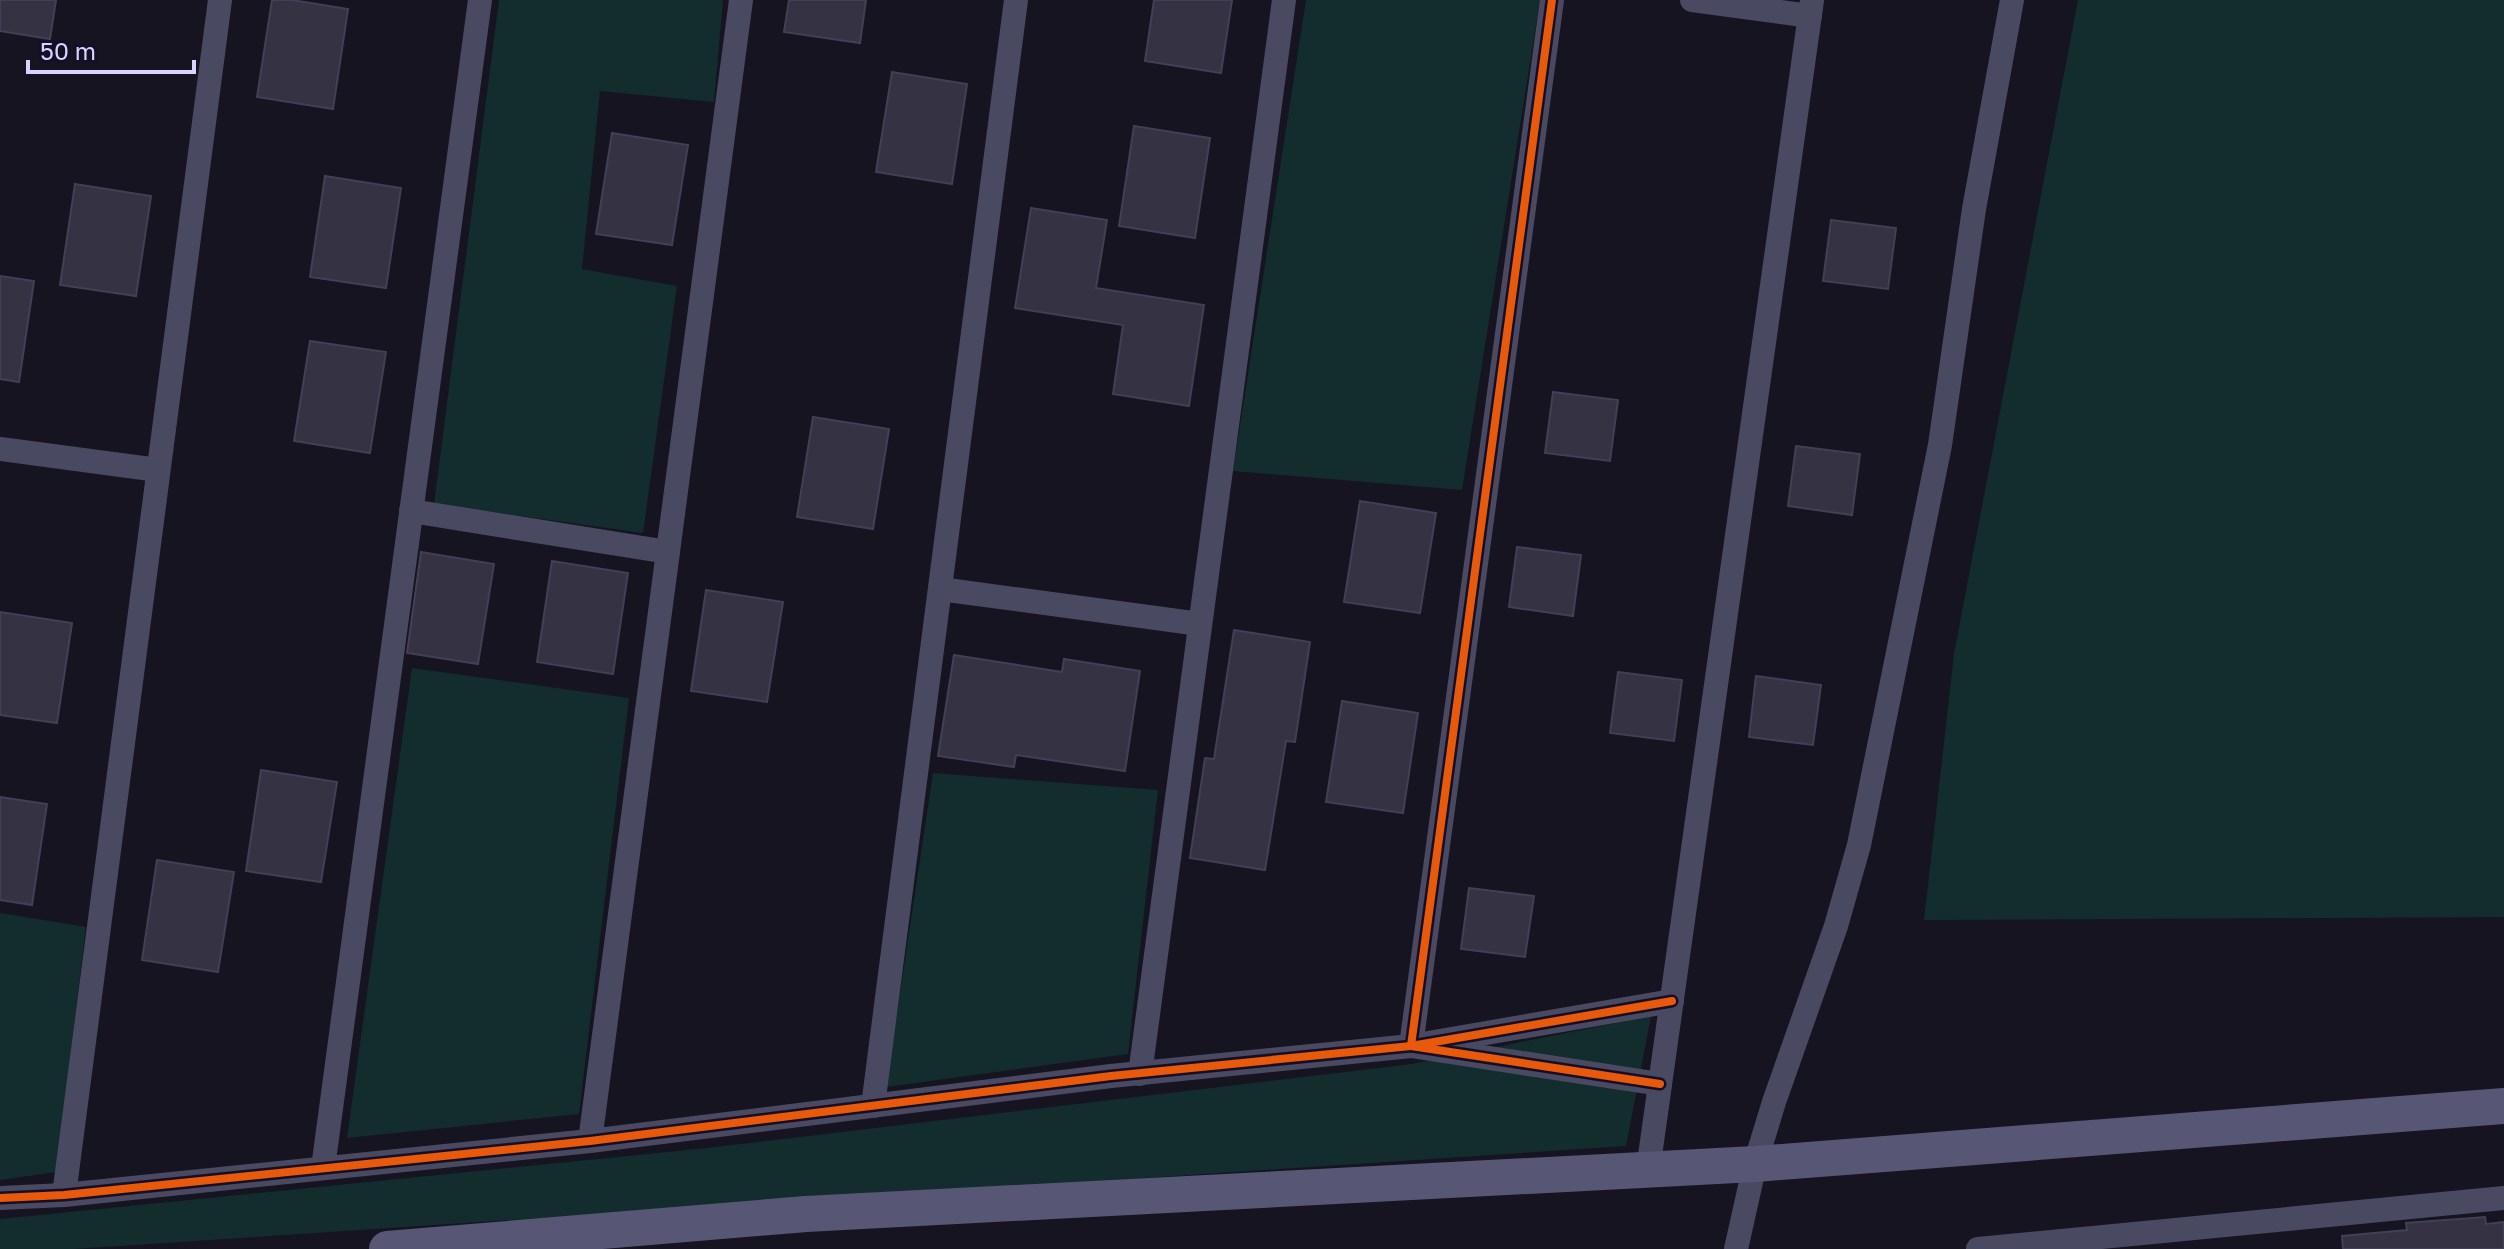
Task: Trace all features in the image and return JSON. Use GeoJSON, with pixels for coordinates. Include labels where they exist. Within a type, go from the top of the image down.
{"type":"FeatureCollection","features":[{"type":"Feature","properties":{"kind":"main road"},"geometry":{"type":"LineString","coordinates":[[387,1249],[806,1214],[1755,1164],[2504,1106]]}},
{"type":"Feature","properties":{"kind":"street"},"geometry":{"type":"LineString","coordinates":[[64,1195],[220,0]]}},
{"type":"Feature","properties":{"kind":"street"},"geometry":{"type":"LineString","coordinates":[[323,1168],[480,0]]}},
{"type":"Feature","properties":{"kind":"street"},"geometry":{"type":"LineString","coordinates":[[590,1141],[741,0]]}},
{"type":"Feature","properties":{"kind":"street"},"geometry":{"type":"LineString","coordinates":[[873,1106],[1016,0]]}},
{"type":"Feature","properties":{"kind":"street"},"geometry":{"type":"LineString","coordinates":[[1140,1074],[1284,0]]}},
{"type":"Feature","properties":{"kind":"street"},"geometry":{"type":"LineString","coordinates":[[1411,1046],[1552,0]]}},
{"type":"Feature","properties":{"kind":"street"},"geometry":{"type":"LineString","coordinates":[[1648,1170],[1811,8],[1692,0]]}},
{"type":"Feature","properties":{"kind":"street"},"geometry":{"type":"LineString","coordinates":[[1736,1249],[1755,1164],[1836,926],[1859,845],[1940,445],[1974,209],[2012,0]]}},
{"type":"Feature","properties":{"kind":"street"},"geometry":{"type":"LineString","coordinates":[[0,449],[158,470]]}},
{"type":"Feature","properties":{"kind":"street"},"geometry":{"type":"LineString","coordinates":[[411,511],[668,552]]}},
{"type":"Feature","properties":{"kind":"street"},"geometry":{"type":"LineString","coordinates":[[940,589],[1200,624]]}},
{"type":"Feature","properties":{"kind":"street"},"geometry":{"type":"LineString","coordinates":[[0,1198],[64,1195],[590,1141],[1140,1074],[1411,1046],[1672,1001]]}},
{"type":"Feature","properties":{"kind":"street"},"geometry":{"type":"LineString","coordinates":[[1411,1046],[1660,1084]]}},
{"type":"Feature","properties":{"kind":"street"},"geometry":{"type":"LineString","coordinates":[[1978,1249],[2504,1198]]}},
{"type":"Feature","properties":{"kind":"green space"},"geometry":{"type":"Polygon","coordinates":[[[499,0],[723,0],[714,102],[600,91],[582,269],[677,286],[643,533],[434,504],[499,0]]]}},
{"type":"Feature","properties":{"kind":"green space"},"geometry":{"type":"Polygon","coordinates":[[[1306,0],[1540,0],[1462,490],[1233,471],[1306,0]]]}},
{"type":"Feature","properties":{"kind":"green space"},"geometry":{"type":"Polygon","coordinates":[[[2078,0],[2504,0],[2504,917],[1924,920],[1954,654],[2078,0]]]}},
{"type":"Feature","properties":{"kind":"green space"},"geometry":{"type":"Polygon","coordinates":[[[412,668],[629,698],[579,1114],[347,1138],[412,668]]]}},
{"type":"Feature","properties":{"kind":"green space"},"geometry":{"type":"Polygon","coordinates":[[[933,773],[1158,790],[1128,1054],[886,1087],[933,773]]]}},
{"type":"Feature","properties":{"kind":"green space"},"geometry":{"type":"Polygon","coordinates":[[[0,913],[86,927],[56,1172],[0,1180],[0,913]]]}},
{"type":"Feature","properties":{"kind":"green space"},"geometry":{"type":"Polygon","coordinates":[[[1651,1016],[1626,1146],[74,1249],[0,1249],[0,1219],[707,1148],[1412,1064],[1651,1016]]]}},
{"type":"Feature","properties":{"kind":"building"},"geometry":{"type":"Polygon","coordinates":[[[0,0],[56,0],[50,39],[0,31],[0,0]]]}},
{"type":"Feature","properties":{"kind":"building"},"geometry":{"type":"Polygon","coordinates":[[[272,0],[348,9],[333,109],[257,97],[272,0]]]}},
{"type":"Feature","properties":{"kind":"building"},"geometry":{"type":"Polygon","coordinates":[[[789,0],[866,0],[860,43],[784,32],[789,0]]]}},
{"type":"Feature","properties":{"kind":"building"},"geometry":{"type":"Polygon","coordinates":[[[1154,0],[1232,0],[1221,73],[1145,61],[1154,0]]]}},
{"type":"Feature","properties":{"kind":"building"},"geometry":{"type":"Polygon","coordinates":[[[892,72],[967,84],[952,184],[876,172],[892,72]]]}},
{"type":"Feature","properties":{"kind":"building"},"geometry":{"type":"Polygon","coordinates":[[[1134,126],[1210,138],[1195,238],[1119,226],[1134,126]]]}},
{"type":"Feature","properties":{"kind":"building"},"geometry":{"type":"Polygon","coordinates":[[[612,133],[688,145],[672,245],[596,234],[612,133]]]}},
{"type":"Feature","properties":{"kind":"building"},"geometry":{"type":"Polygon","coordinates":[[[325,176],[401,188],[386,288],[310,277],[325,176]]]}},
{"type":"Feature","properties":{"kind":"building"},"geometry":{"type":"Polygon","coordinates":[[[75,184],[151,196],[136,296],[60,285],[75,184]]]}},
{"type":"Feature","properties":{"kind":"building"},"geometry":{"type":"Polygon","coordinates":[[[1031,208],[1107,220],[1096,288],[1204,305],[1189,406],[1113,394],[1123,325],[1015,308],[1031,208]]]}},
{"type":"Feature","properties":{"kind":"building"},"geometry":{"type":"Polygon","coordinates":[[[1831,220],[1896,228],[1888,289],[1823,281],[1831,220]]]}},
{"type":"Feature","properties":{"kind":"building"},"geometry":{"type":"Polygon","coordinates":[[[0,276],[34,281],[19,382],[0,379],[0,276]]]}},
{"type":"Feature","properties":{"kind":"building"},"geometry":{"type":"Polygon","coordinates":[[[310,341],[386,352],[370,453],[294,441],[310,341]]]}},
{"type":"Feature","properties":{"kind":"building"},"geometry":{"type":"Polygon","coordinates":[[[1553,392],[1618,400],[1610,461],[1545,453],[1553,392]]]}},
{"type":"Feature","properties":{"kind":"building"},"geometry":{"type":"Polygon","coordinates":[[[813,417],[889,429],[873,529],[797,517],[813,417]]]}},
{"type":"Feature","properties":{"kind":"building"},"geometry":{"type":"Polygon","coordinates":[[[1796,446],[1860,454],[1852,515],[1788,506],[1796,446]]]}},
{"type":"Feature","properties":{"kind":"building"},"geometry":{"type":"Polygon","coordinates":[[[1360,501],[1436,513],[1420,613],[1344,602],[1360,501]]]}},
{"type":"Feature","properties":{"kind":"building"},"geometry":{"type":"Polygon","coordinates":[[[1517,547],[1581,555],[1573,616],[1509,607],[1517,547]]]}},
{"type":"Feature","properties":{"kind":"building"},"geometry":{"type":"Polygon","coordinates":[[[421,552],[494,564],[478,664],[407,653],[421,552]]]}},
{"type":"Feature","properties":{"kind":"building"},"geometry":{"type":"Polygon","coordinates":[[[552,561],[628,573],[613,674],[537,662],[552,561]]]}},
{"type":"Feature","properties":{"kind":"building"},"geometry":{"type":"Polygon","coordinates":[[[706,590],[783,602],[767,702],[691,691],[706,590]]]}},
{"type":"Feature","properties":{"kind":"building"},"geometry":{"type":"Polygon","coordinates":[[[0,612],[72,623],[57,723],[0,715],[0,612]]]}},
{"type":"Feature","properties":{"kind":"building"},"geometry":{"type":"Polygon","coordinates":[[[1234,630],[1310,642],[1295,742],[1286,741],[1265,870],[1190,858],[1205,758],[1214,759],[1234,630]]]}},
{"type":"Feature","properties":{"kind":"building"},"geometry":{"type":"Polygon","coordinates":[[[954,655],[1062,672],[1064,659],[1140,671],[1125,771],[1016,755],[1014,767],[938,756],[954,655]]]}},
{"type":"Feature","properties":{"kind":"building"},"geometry":{"type":"Polygon","coordinates":[[[1618,672],[1682,680],[1674,741],[1610,733],[1618,672]]]}},
{"type":"Feature","properties":{"kind":"building"},"geometry":{"type":"Polygon","coordinates":[[[1756,676],[1821,685],[1813,745],[1749,737],[1756,676]]]}},
{"type":"Feature","properties":{"kind":"building"},"geometry":{"type":"Polygon","coordinates":[[[1342,701],[1418,713],[1403,813],[1326,802],[1342,701]]]}},
{"type":"Feature","properties":{"kind":"building"},"geometry":{"type":"Polygon","coordinates":[[[261,770],[337,782],[321,882],[246,871],[261,770]]]}},
{"type":"Feature","properties":{"kind":"building"},"geometry":{"type":"Polygon","coordinates":[[[0,797],[47,804],[32,905],[0,900],[0,797]]]}},
{"type":"Feature","properties":{"kind":"building"},"geometry":{"type":"Polygon","coordinates":[[[157,860],[234,872],[218,972],[142,960],[157,860]]]}},
{"type":"Feature","properties":{"kind":"building"},"geometry":{"type":"Polygon","coordinates":[[[1469,888],[1534,896],[1525,957],[1461,949],[1469,888]]]}},
{"type":"Feature","properties":{"kind":"building"},"geometry":{"type":"Polygon","coordinates":[[[2485,1217],[2486,1224],[2504,1222],[2504,1249],[2343,1249],[2342,1236],[2407,1230],[2406,1223],[2485,1217]]]}},
{"type":"Feature","properties":{"kind":"cycle path"},"geometry":{"type":"LineString","coordinates":[[1552,0],[1411,1046],[1660,1084]]}},
{"type":"Feature","properties":{"kind":"cycle path"},"geometry":{"type":"LineString","coordinates":[[0,1198],[64,1195],[590,1141],[1111,1076],[1411,1046],[1672,1001]]}}]}
